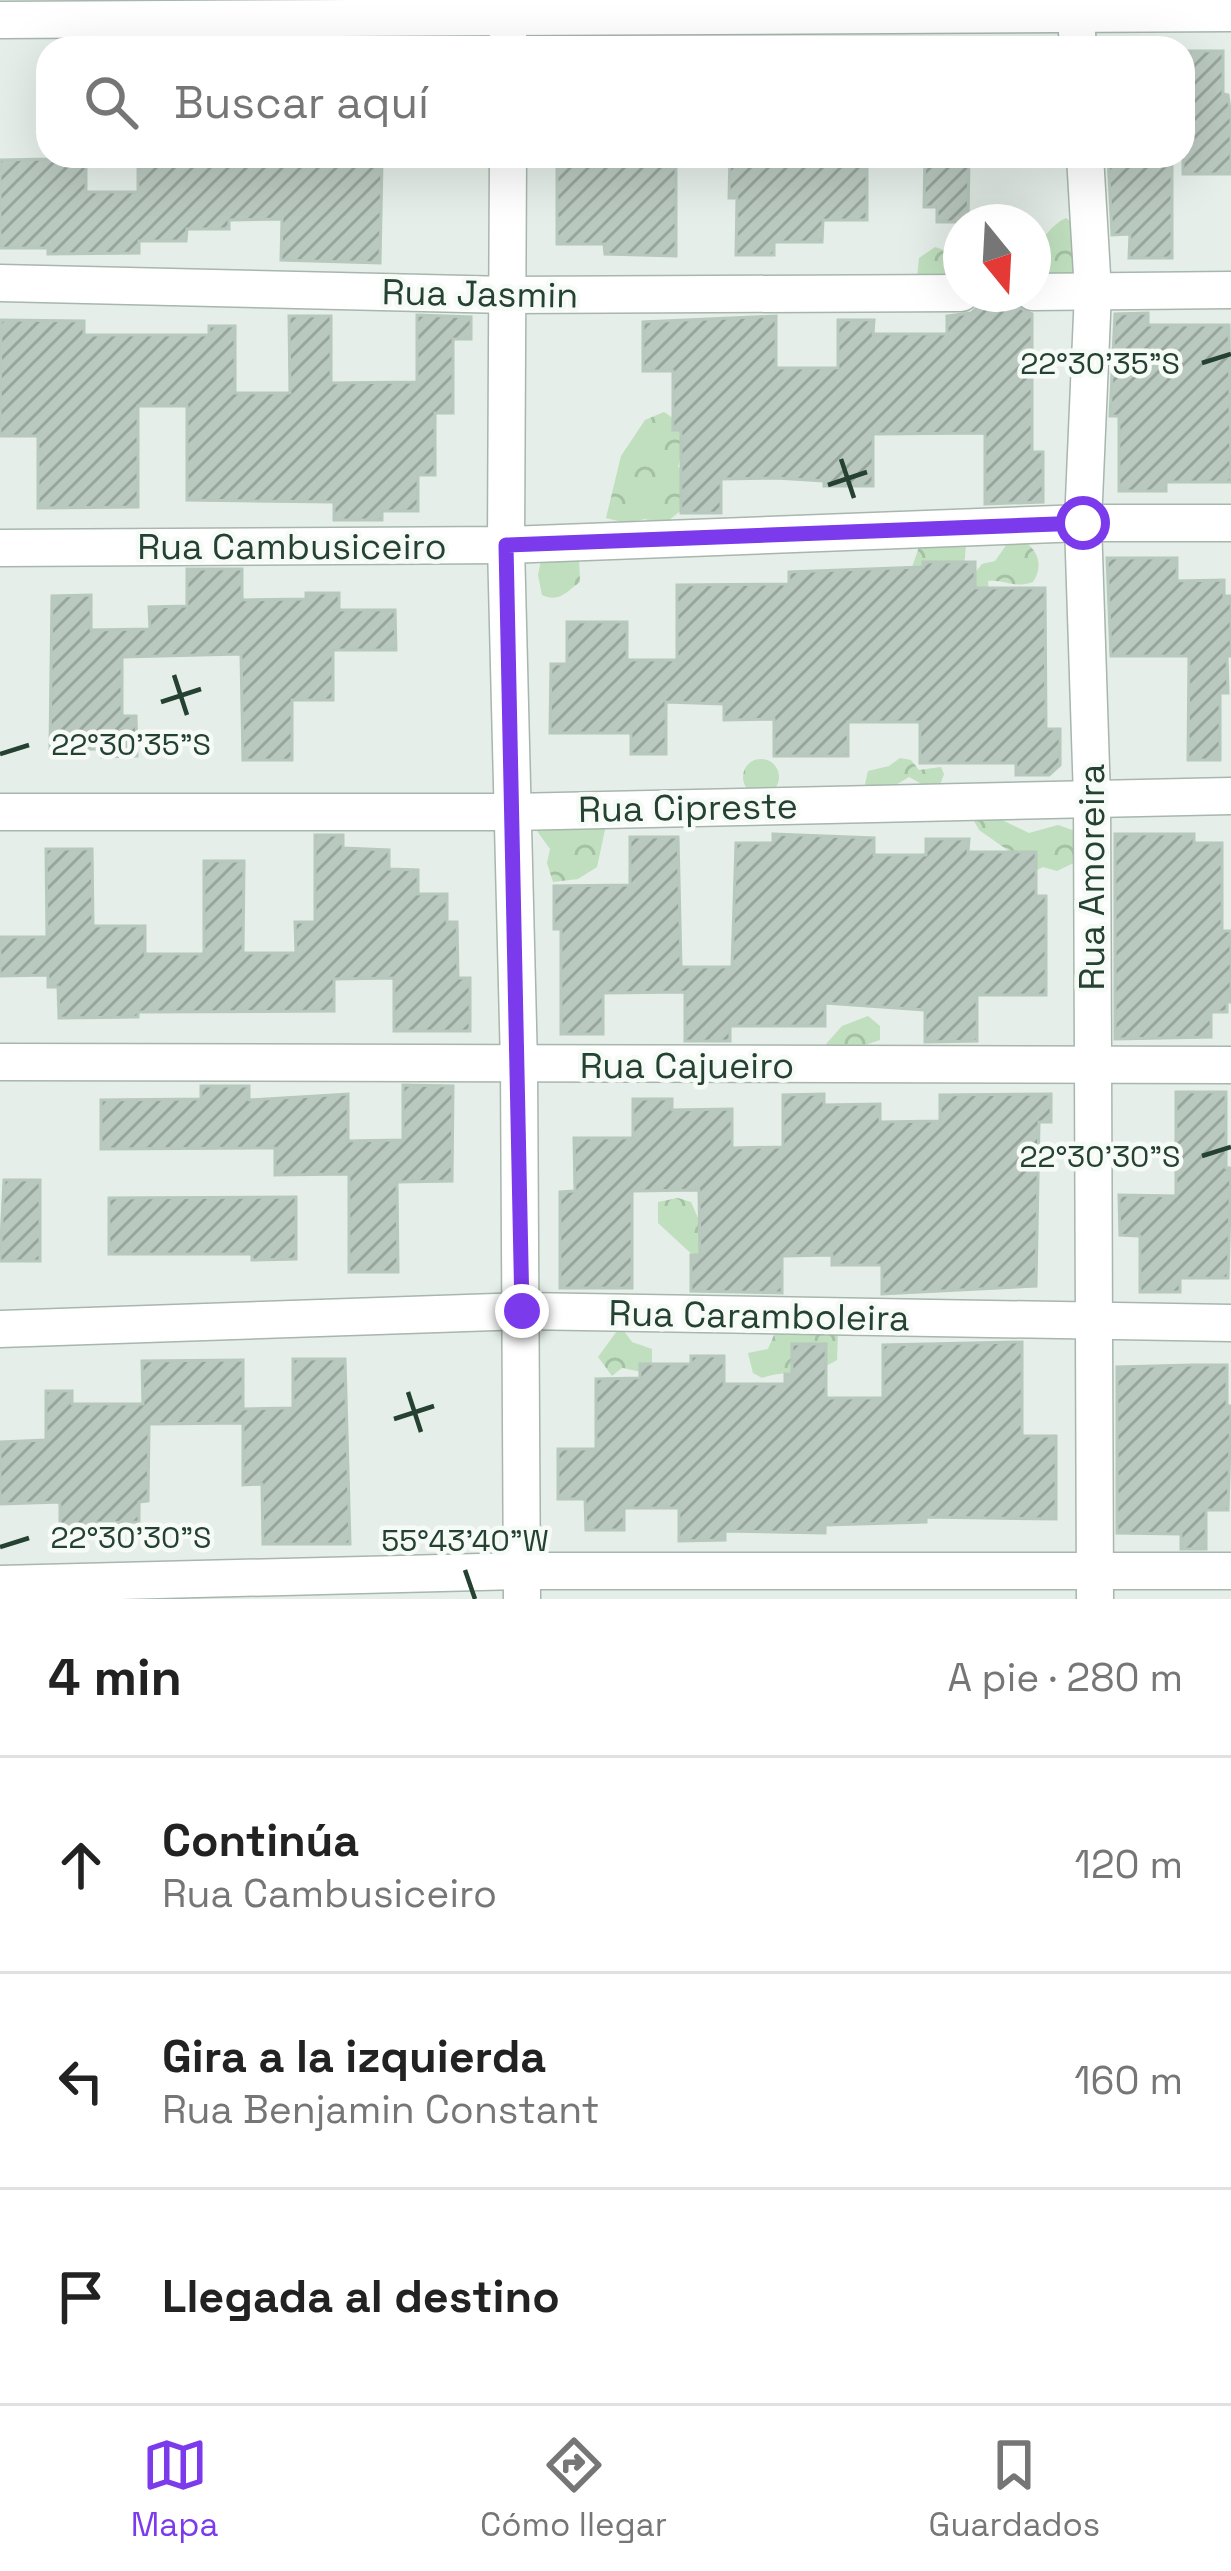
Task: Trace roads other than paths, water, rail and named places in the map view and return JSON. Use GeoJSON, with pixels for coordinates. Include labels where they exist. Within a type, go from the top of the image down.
{"type":"FeatureCollection","features":[{"type":"Feature","properties":{"kind":"street"},"geometry":{"type":"LineString","coordinates":[[0,20],[1076,20],[1231,13]]}},
{"type":"Feature","properties":{"kind":"street"},"geometry":{"type":"LineString","coordinates":[[508,168],[506,545],[519,1064],[522,1585]]}},
{"type":"Feature","properties":{"kind":"street","name":"Rua Amoreira"},"geometry":{"type":"LineString","coordinates":[[1086,168],[1093,292],[1083,523],[1092,798],[1094,1585]]}},
{"type":"Feature","properties":{"kind":"street","name":"Rua Jasmin"},"geometry":{"type":"LineString","coordinates":[[0,283],[508,296],[943,293]]}},
{"type":"Feature","properties":{"kind":"street"},"geometry":{"type":"LineString","coordinates":[[1051,292],[1231,290]]}},
{"type":"Feature","properties":{"kind":"street","name":"Rua Cambusiceiro"},"geometry":{"type":"LineString","coordinates":[[0,548],[506,545],[1083,523],[1231,523]]}},
{"type":"Feature","properties":{"kind":"street","name":"Rua Cipreste"},"geometry":{"type":"LineString","coordinates":[[0,812],[512,812],[1231,796]]}},
{"type":"Feature","properties":{"kind":"street","name":"Rua Cajueiro"},"geometry":{"type":"LineString","coordinates":[[0,1062],[1231,1065]]}},
{"type":"Feature","properties":{"kind":"street","name":"Rua Caramboleira"},"geometry":{"type":"LineString","coordinates":[[0,1329],[522,1311],[1231,1322]]}},
{"type":"Feature","properties":{"kind":"street"},"geometry":{"type":"LineString","coordinates":[[0,1584],[1094,1585],[1231,1571]]}}]}
